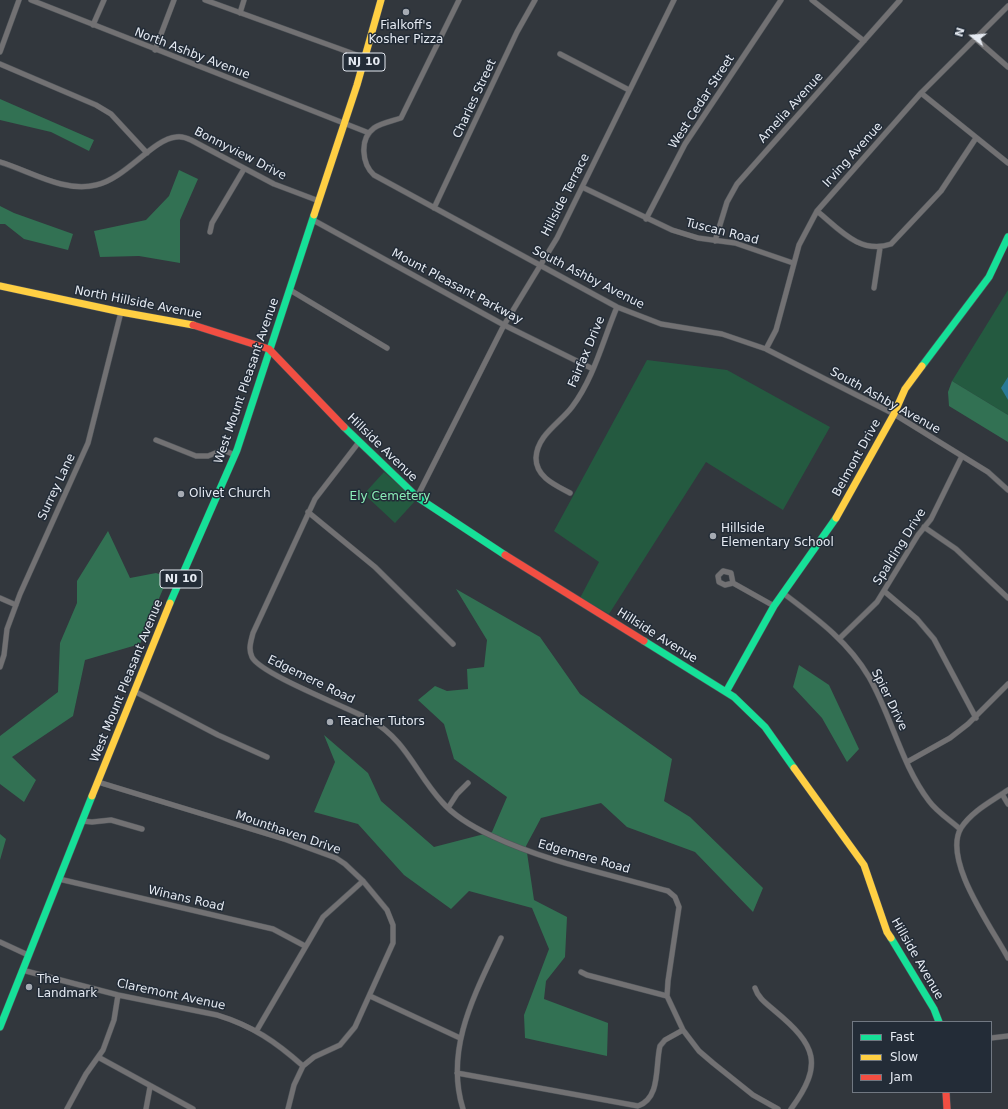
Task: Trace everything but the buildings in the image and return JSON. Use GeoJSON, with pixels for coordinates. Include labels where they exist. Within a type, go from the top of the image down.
{"type":"FeatureCollection","features":[{"type":"Feature","properties":{"kind":"street"},"geometry":{"type":"LineString","coordinates":[[0,52],[19,0]]}},
{"type":"Feature","properties":{"kind":"street","name":"North Ashby Avenue"},"geometry":{"type":"LineString","coordinates":[[33,0],[155,50],[369,133]]}},
{"type":"Feature","properties":{"kind":"street"},"geometry":{"type":"LineString","coordinates":[[93,25],[104,0]]}},
{"type":"Feature","properties":{"kind":"street"},"geometry":{"type":"LineString","coordinates":[[155,50],[174,0]]}},
{"type":"Feature","properties":{"kind":"street"},"geometry":{"type":"LineString","coordinates":[[205,0],[365,58]]}},
{"type":"Feature","properties":{"kind":"street"},"geometry":{"type":"LineString","coordinates":[[240,12],[244,0]]}},
{"type":"Feature","properties":{"kind":"street","name":"West Mount Pleasant Avenue"},"geometry":{"type":"LineString","coordinates":[[0,1027],[134,691],[235,455],[344,124],[365,58],[381,0]]}},
{"type":"Feature","properties":{"kind":"street"},"geometry":{"type":"LineString","coordinates":[[369,133],[376,126],[401,118],[459,0]]}},
{"type":"Feature","properties":{"kind":"street","name":"Charles Street"},"geometry":{"type":"LineString","coordinates":[[434,208],[517,32],[535,0]]}},
{"type":"Feature","properties":{"kind":"street","name":"West Cedar Street"},"geometry":{"type":"LineString","coordinates":[[646,219],[685,144],[781,0]]}},
{"type":"Feature","properties":{"kind":"street"},"geometry":{"type":"LineString","coordinates":[[812,0],[864,41]]}},
{"type":"Feature","properties":{"kind":"street","name":"Amelia Avenue"},"geometry":{"type":"LineString","coordinates":[[715,241],[727,202],[737,184],[900,0]]}},
{"type":"Feature","properties":{"kind":"street","name":"Hillside Terrace"},"geometry":{"type":"LineString","coordinates":[[417,497],[504,325],[557,238],[673,2]]}},
{"type":"Feature","properties":{"kind":"street","name":"Irving Avenue"},"geometry":{"type":"LineString","coordinates":[[766,349],[776,330],[793,264],[803,234],[818,211],[921,93],[1008,6]]}},
{"type":"Feature","properties":{"kind":"street"},"geometry":{"type":"LineString","coordinates":[[976,39],[1008,67]]}},
{"type":"Feature","properties":{"kind":"street"},"geometry":{"type":"LineString","coordinates":[[560,54],[630,90]]}},
{"type":"Feature","properties":{"kind":"street"},"geometry":{"type":"LineString","coordinates":[[0,64],[111,114],[147,153]]}},
{"type":"Feature","properties":{"kind":"street"},"geometry":{"type":"LineString","coordinates":[[921,93],[1008,163]]}},
{"type":"Feature","properties":{"kind":"street","name":"South Ashby Avenue"},"geometry":{"type":"LineString","coordinates":[[369,133],[364,150],[366,166],[374,175],[617,307],[661,324],[722,334],[766,349],[894,414],[988,472],[1008,490]]}},
{"type":"Feature","properties":{"kind":"street","name":"Bonnyview Drive"},"geometry":{"type":"LineString","coordinates":[[0,162],[61,184],[90,186],[97,185],[118,176],[147,153],[171,138],[184,137],[274,184],[318,201]]}},
{"type":"Feature","properties":{"kind":"street"},"geometry":{"type":"LineString","coordinates":[[818,211],[859,244],[880,248],[891,244],[941,191],[976,138]]}},
{"type":"Feature","properties":{"kind":"street"},"geometry":{"type":"LineString","coordinates":[[210,232],[212,223],[244,169]]}},
{"type":"Feature","properties":{"kind":"street","name":"Tuscan Road"},"geometry":{"type":"LineString","coordinates":[[582,187],[646,219],[698,238],[735,244],[793,264]]}},
{"type":"Feature","properties":{"kind":"street","name":"Mount Pleasant Parkway"},"geometry":{"type":"LineString","coordinates":[[313,220],[504,325],[593,369]]}},
{"type":"Feature","properties":{"kind":"street","name":"Belmont Drive"},"geometry":{"type":"LineString","coordinates":[[726,692],[774,606],[830,529],[912,379],[989,277],[997,263],[1008,237]]}},
{"type":"Feature","properties":{"kind":"street"},"geometry":{"type":"LineString","coordinates":[[874,288],[880,248]]}},
{"type":"Feature","properties":{"kind":"street","name":"North Hillside Avenue"},"geometry":{"type":"LineString","coordinates":[[0,286],[121,312],[204,327],[269,349]]}},
{"type":"Feature","properties":{"kind":"street"},"geometry":{"type":"LineString","coordinates":[[290,290],[387,348]]}},
{"type":"Feature","properties":{"kind":"street","name":"Fairfax Drive"},"geometry":{"type":"LineString","coordinates":[[570,493],[546,479],[537,464],[536,457],[542,439],[573,406],[593,369],[617,307]]}},
{"type":"Feature","properties":{"kind":"street","name":"Surrey Lane"},"geometry":{"type":"LineString","coordinates":[[0,667],[4,655],[6,629],[88,443],[121,312]]}},
{"type":"Feature","properties":{"kind":"street","name":"Hillside Avenue"},"geometry":{"type":"LineString","coordinates":[[269,349],[359,442],[417,497],[507,557],[726,692],[765,727],[864,865],[887,932],[934,1009],[939,1021]]}},
{"type":"Feature","properties":{"kind":"street"},"geometry":{"type":"LineString","coordinates":[[156,440],[196,456],[208,456],[223,450],[235,455]]}},
{"type":"Feature","properties":{"kind":"street","name":"Edgemere Road"},"geometry":{"type":"LineString","coordinates":[[359,442],[323,487],[308,512],[253,633],[250,646],[252,657],[260,666],[269,672],[348,708],[372,721],[393,736],[414,762],[432,790],[448,808],[491,835],[532,852],[668,891],[672,894],[679,907],[668,981],[668,996],[683,1030],[699,1051],[713,1063],[753,1094],[778,1109]]}},
{"type":"Feature","properties":{"kind":"street","name":"Spalding Drive"},"geometry":{"type":"LineString","coordinates":[[840,638],[877,602],[931,518],[962,456]]}},
{"type":"Feature","properties":{"kind":"street"},"geometry":{"type":"LineString","coordinates":[[308,512],[375,567],[420,609],[454,644]]}},
{"type":"Feature","properties":{"kind":"street"},"geometry":{"type":"LineString","coordinates":[[924,527],[956,549],[1008,598]]}},
{"type":"Feature","properties":{"kind":"street"},"geometry":{"type":"LineString","coordinates":[[733,583],[774,606]]}},
{"type":"Feature","properties":{"kind":"street"},"geometry":{"type":"LineString","coordinates":[[884,591],[918,619],[934,639],[976,718]]}},
{"type":"Feature","properties":{"kind":"street","name":"Spier Drive"},"geometry":{"type":"LineString","coordinates":[[783,593],[840,638],[868,676],[907,762],[930,802],[960,829]]}},
{"type":"Feature","properties":{"kind":"street"},"geometry":{"type":"LineString","coordinates":[[0,598],[16,605]]}},
{"type":"Feature","properties":{"kind":"street"},"geometry":{"type":"LineString","coordinates":[[907,762],[950,738],[976,718],[1008,684]]}},
{"type":"Feature","properties":{"kind":"street"},"geometry":{"type":"LineString","coordinates":[[134,691],[218,735],[267,757]]}},
{"type":"Feature","properties":{"kind":"street","name":"Mounthaven Drive"},"geometry":{"type":"LineString","coordinates":[[98,782],[321,852],[345,864],[363,881],[387,910],[393,925],[394,935],[390,953],[356,1027],[340,1045],[314,1057],[303,1066],[294,1085],[288,1109]]}},
{"type":"Feature","properties":{"kind":"street"},"geometry":{"type":"LineString","coordinates":[[448,808],[457,794],[468,783]]}},
{"type":"Feature","properties":{"kind":"street"},"geometry":{"type":"LineString","coordinates":[[1008,790],[975,813],[960,829],[956,856],[964,878],[1008,958]]}},
{"type":"Feature","properties":{"kind":"street"},"geometry":{"type":"LineString","coordinates":[[1002,794],[1008,804]]}},
{"type":"Feature","properties":{"kind":"street"},"geometry":{"type":"LineString","coordinates":[[82,820],[92,822],[111,820],[142,828]]}},
{"type":"Feature","properties":{"kind":"street","name":"Winans Road"},"geometry":{"type":"LineString","coordinates":[[59,879],[273,930],[305,946]]}},
{"type":"Feature","properties":{"kind":"street"},"geometry":{"type":"LineString","coordinates":[[257,1030],[305,946],[329,910],[363,881]]}},
{"type":"Feature","properties":{"kind":"street"},"geometry":{"type":"LineString","coordinates":[[463,1109],[458,1092],[457,1073],[460,1038],[467,1014],[501,938]]}},
{"type":"Feature","properties":{"kind":"street"},"geometry":{"type":"LineString","coordinates":[[0,942],[28,955]]}},
{"type":"Feature","properties":{"kind":"street","name":"Claremont Avenue"},"geometry":{"type":"LineString","coordinates":[[22,970],[118,995],[218,1015],[257,1030],[282,1047],[303,1066]]}},
{"type":"Feature","properties":{"kind":"street"},"geometry":{"type":"LineString","coordinates":[[581,972],[587,976],[668,996]]}},
{"type":"Feature","properties":{"kind":"street"},"geometry":{"type":"LineString","coordinates":[[755,988],[760,998],[800,1033],[810,1052],[812,1068],[808,1084],[791,1109]]}},
{"type":"Feature","properties":{"kind":"street"},"geometry":{"type":"LineString","coordinates":[[67,1109],[86,1074],[103,1050],[114,1020],[118,995]]}},
{"type":"Feature","properties":{"kind":"street"},"geometry":{"type":"LineString","coordinates":[[370,996],[460,1038]]}},
{"type":"Feature","properties":{"kind":"street"},"geometry":{"type":"LineString","coordinates":[[457,1073],[633,1107],[646,1102],[653,1093],[660,1046],[665,1040],[683,1030]]}},
{"type":"Feature","properties":{"kind":"street"},"geometry":{"type":"LineString","coordinates":[[992,1038],[1008,1036]]}},
{"type":"Feature","properties":{"kind":"street"},"geometry":{"type":"LineString","coordinates":[[98,1058],[193,1109]]}},
{"type":"Feature","properties":{"kind":"street"},"geometry":{"type":"LineString","coordinates":[[146,1109],[150,1087]]}},
{"type":"Feature","properties":{"kind":"street"},"geometry":{"type":"LineString","coordinates":[[946,1093],[947,1109]]}},
{"type":"Feature","properties":{"kind":"green space"},"geometry":{"type":"Polygon","coordinates":[[[0,99],[94,140],[89,151],[51,132],[0,120],[0,99]]]}},
{"type":"Feature","properties":{"kind":"green space"},"geometry":{"type":"Polygon","coordinates":[[[179,170],[198,179],[180,220],[180,263],[139,256],[100,257],[94,231],[146,220],[169,196],[179,170]]]}},
{"type":"Feature","properties":{"kind":"green space"},"geometry":{"type":"Polygon","coordinates":[[[0,206],[14,213],[73,234],[68,250],[24,239],[5,224],[0,224],[0,206]]]}},
{"type":"Feature","properties":{"kind":"green space"},"geometry":{"type":"Polygon","coordinates":[[[1008,290],[1008,415],[952,381],[1008,290]]]}},
{"type":"Feature","properties":{"kind":"green space"},"geometry":{"type":"Polygon","coordinates":[[[647,360],[727,370],[830,427],[783,510],[706,462],[609,614],[580,598],[599,562],[554,531],[647,360]]]}},
{"type":"Feature","properties":{"kind":"green space"},"geometry":{"type":"Polygon","coordinates":[[[952,381],[1008,415],[1008,442],[949,406],[948,392],[952,381]]]}},
{"type":"Feature","properties":{"kind":"green space","name":"Ely Cemetery"},"geometry":{"type":"Polygon","coordinates":[[[384,472],[416,500],[395,523],[364,494],[384,472]]]}},
{"type":"Feature","properties":{"kind":"green space"},"geometry":{"type":"Polygon","coordinates":[[[108,531],[130,578],[156,573],[168,577],[140,644],[85,660],[73,716],[12,757],[36,780],[24,802],[0,784],[0,736],[58,692],[60,643],[77,603],[77,581],[108,531]]]}},
{"type":"Feature","properties":{"kind":"green space"},"geometry":{"type":"Polygon","coordinates":[[[456,589],[540,637],[580,694],[672,759],[664,801],[690,817],[763,888],[753,912],[695,852],[627,827],[601,803],[541,818],[526,846],[534,900],[567,917],[565,957],[546,981],[544,999],[608,1023],[607,1056],[525,1038],[524,1015],[549,949],[532,908],[469,891],[451,909],[404,875],[358,824],[314,812],[335,762],[324,735],[368,773],[381,801],[434,847],[492,832],[507,797],[454,759],[444,724],[418,700],[435,686],[447,691],[468,689],[467,669],[484,667],[487,640],[456,589]]]}},
{"type":"Feature","properties":{"kind":"green space"},"geometry":{"type":"Polygon","coordinates":[[[799,665],[829,685],[859,749],[847,762],[822,718],[793,687],[799,665]]]}},
{"type":"Feature","properties":{"kind":"green space"},"geometry":{"type":"Polygon","coordinates":[[[0,834],[6,839],[0,860],[0,834]]]}},
{"type":"Feature","properties":{"kind":"water"},"geometry":{"type":"Polygon","coordinates":[[[1008,377],[1008,400],[1001,388],[1008,377]]]}},
{"type":"Feature","properties":{"kind":"traffic: fast"},"geometry":{"type":"LineString","coordinates":[[170,603],[237,450],[314,215]]}},
{"type":"Feature","properties":{"kind":"traffic: fast"},"geometry":{"type":"LineString","coordinates":[[922,366],[989,277],[1008,237]]}},
{"type":"Feature","properties":{"kind":"traffic: fast"},"geometry":{"type":"LineString","coordinates":[[344,427],[417,497],[505,555]]}},
{"type":"Feature","properties":{"kind":"traffic: fast"},"geometry":{"type":"LineString","coordinates":[[726,692],[774,606],[836,518]]}},
{"type":"Feature","properties":{"kind":"traffic: fast"},"geometry":{"type":"LineString","coordinates":[[644,641],[734,697],[765,727],[794,768]]}},
{"type":"Feature","properties":{"kind":"traffic: fast"},"geometry":{"type":"LineString","coordinates":[[0,1027],[92,796]]}},
{"type":"Feature","properties":{"kind":"traffic: fast"},"geometry":{"type":"LineString","coordinates":[[891,938],[934,1009],[939,1021]]}},
{"type":"Feature","properties":{"kind":"traffic: slow"},"geometry":{"type":"LineString","coordinates":[[314,215],[357,85],[381,0]]}},
{"type":"Feature","properties":{"kind":"traffic: slow"},"geometry":{"type":"LineString","coordinates":[[0,286],[121,312],[193,325]]}},
{"type":"Feature","properties":{"kind":"traffic: slow"},"geometry":{"type":"LineString","coordinates":[[836,518],[894,414],[905,389],[922,366]]}},
{"type":"Feature","properties":{"kind":"traffic: slow"},"geometry":{"type":"LineString","coordinates":[[92,796],[170,603]]}},
{"type":"Feature","properties":{"kind":"traffic: slow"},"geometry":{"type":"LineString","coordinates":[[794,768],[864,865],[887,932],[891,938]]}},
{"type":"Feature","properties":{"kind":"traffic: jam"},"geometry":{"type":"LineString","coordinates":[[193,325],[269,349],[344,427]]}},
{"type":"Feature","properties":{"kind":"traffic: jam"},"geometry":{"type":"LineString","coordinates":[[505,555],[644,641]]}},
{"type":"Feature","properties":{"kind":"traffic: jam"},"geometry":{"type":"LineString","coordinates":[[946,1093],[947,1109]]}},
{"type":"Feature","properties":{"kind":"place","name":"Fialkoff's Kosher Pizza"},"geometry":{"type":"Point","coordinates":[406,12]}},
{"type":"Feature","properties":{"kind":"place","name":"Olivet Church"},"geometry":{"type":"Point","coordinates":[181,494]}},
{"type":"Feature","properties":{"kind":"place","name":"Hillside Elementary School"},"geometry":{"type":"Point","coordinates":[713,536]}},
{"type":"Feature","properties":{"kind":"place","name":"Teacher Tutors"},"geometry":{"type":"Point","coordinates":[330,722]}},
{"type":"Feature","properties":{"kind":"place","name":"The Landmark"},"geometry":{"type":"Point","coordinates":[29,987]}}]}
